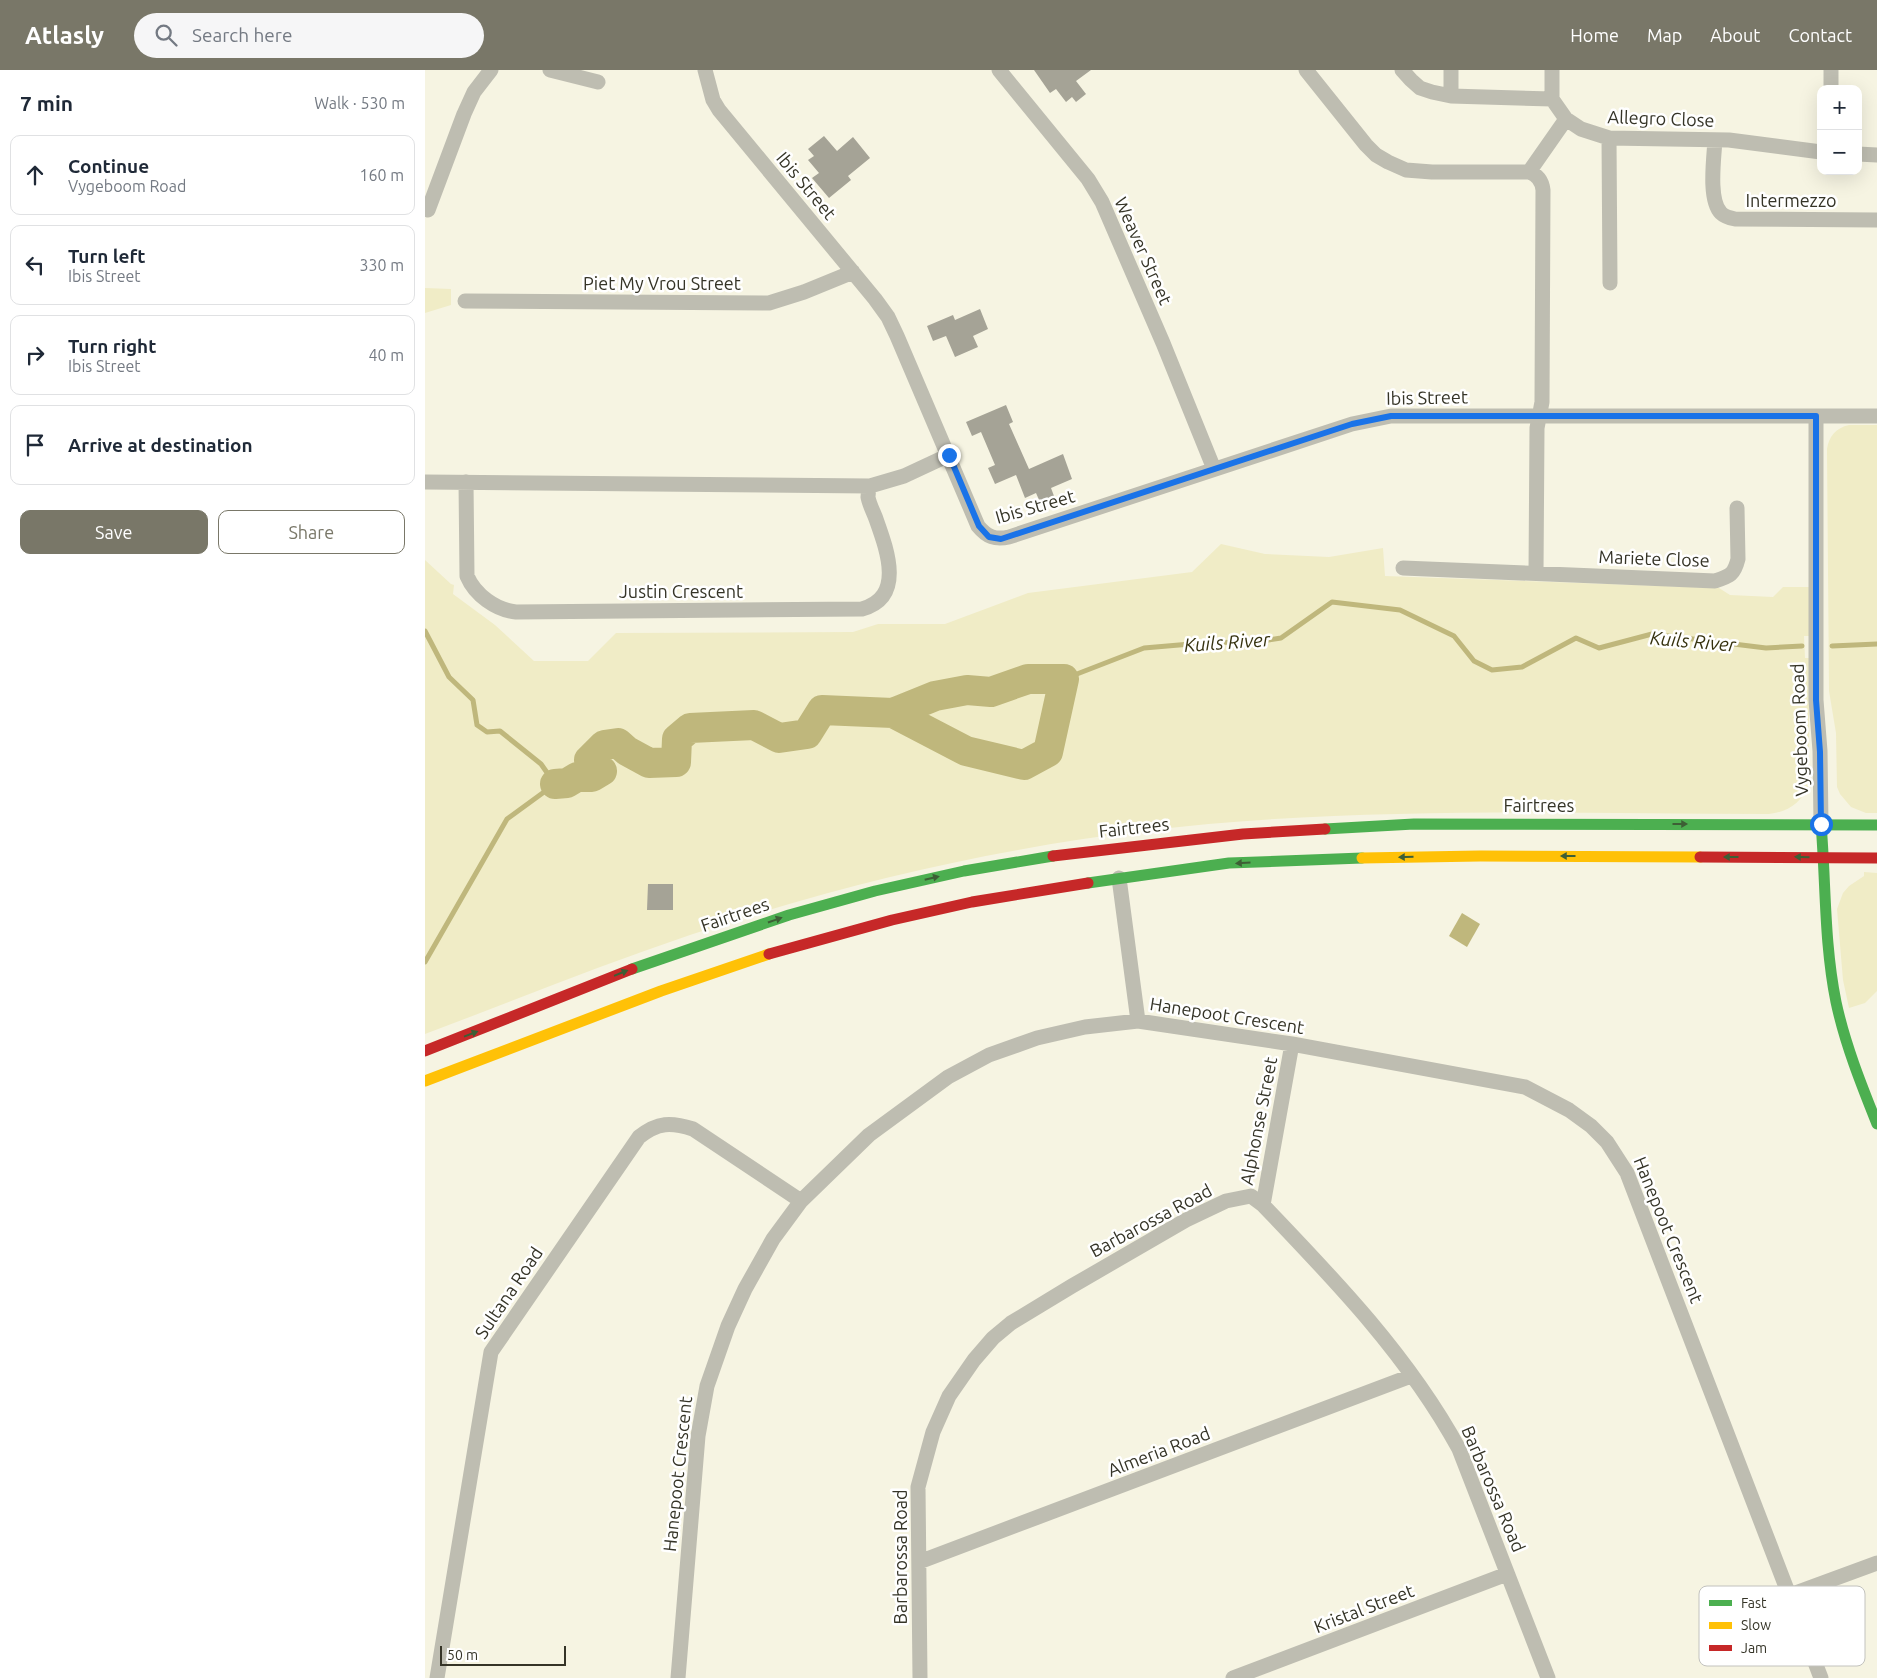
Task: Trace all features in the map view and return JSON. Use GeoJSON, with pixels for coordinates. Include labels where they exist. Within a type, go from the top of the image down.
{"type":"FeatureCollection","features":[{"type":"Feature","properties":{"kind":"main road","name":"Fairtrees"},"geometry":{"type":"LineString","coordinates":[[425,1051],[627,970],[789,915],[884,889],[964,871],[1040,857],[1243,834],[1414,824],[1877,824]]}},
{"type":"Feature","properties":{"kind":"main road","name":"Vygeboom Road"},"geometry":{"type":"LineString","coordinates":[[1821,824],[1828,950],[1836,1002],[1846,1042],[1877,1124]]}},
{"type":"Feature","properties":{"kind":"main road"},"geometry":{"type":"LineString","coordinates":[[425,1081],[661,991],[769,954],[892,920],[972,902],[1119,878],[1229,863],[1330,858],[1481,856],[1877,858]]}},
{"type":"Feature","properties":{"kind":"street"},"geometry":{"type":"LineString","coordinates":[[428,210],[464,114],[474,92],[491,70]]}},
{"type":"Feature","properties":{"kind":"street"},"geometry":{"type":"LineString","coordinates":[[550,70],[598,82]]}},
{"type":"Feature","properties":{"kind":"street","name":"Ibis Street"},"geometry":{"type":"LineString","coordinates":[[705,70],[713,100],[719,110],[888,317],[979,526],[989,537],[1001,539],[1368,420],[1391,416],[1877,416]]}},
{"type":"Feature","properties":{"kind":"street","name":"Weaver Street"},"geometry":{"type":"LineString","coordinates":[[999,70],[1088,179],[1102,202],[1163,343],[1214,469]]}},
{"type":"Feature","properties":{"kind":"street"},"geometry":{"type":"LineString","coordinates":[[1306,70],[1376,155],[1400,168],[1432,172],[1529,172],[1538,177],[1543,190],[1542,402],[1537,428],[1536,573]]}},
{"type":"Feature","properties":{"kind":"street"},"geometry":{"type":"LineString","coordinates":[[1402,70],[1420,88],[1451,96],[1552,99]]}},
{"type":"Feature","properties":{"kind":"street"},"geometry":{"type":"LineString","coordinates":[[1451,70],[1451,96]]}},
{"type":"Feature","properties":{"kind":"street"},"geometry":{"type":"LineString","coordinates":[[1529,172],[1565,119],[1552,99],[1552,70]]}},
{"type":"Feature","properties":{"kind":"street"},"geometry":{"type":"LineString","coordinates":[[1831,70],[1831,85]]}},
{"type":"Feature","properties":{"kind":"street","name":"Allegro Close"},"geometry":{"type":"LineString","coordinates":[[1565,119],[1581,128],[1609,138],[1751,142],[1817,151]]}},
{"type":"Feature","properties":{"kind":"street"},"geometry":{"type":"LineString","coordinates":[[1609,138],[1610,283]]}},
{"type":"Feature","properties":{"kind":"street","name":"Intermezzo"},"geometry":{"type":"LineString","coordinates":[[1715,140],[1713,198],[1721,213],[1727,217],[1735,219],[1877,220]]}},
{"type":"Feature","properties":{"kind":"street"},"geometry":{"type":"LineString","coordinates":[[1862,154],[1877,155]]}},
{"type":"Feature","properties":{"kind":"street","name":"Piet My Vrou Street"},"geometry":{"type":"LineString","coordinates":[[465,301],[769,303],[804,292],[853,272]]}},
{"type":"Feature","properties":{"kind":"street","name":"Vygeboom Road"},"geometry":{"type":"LineString","coordinates":[[1816,416],[1816,700],[1820,752],[1821,824]]}},
{"type":"Feature","properties":{"kind":"street"},"geometry":{"type":"LineString","coordinates":[[425,482],[870,486],[904,476],[949,455]]}},
{"type":"Feature","properties":{"kind":"street","name":"Justin Crescent"},"geometry":{"type":"LineString","coordinates":[[466,482],[467,576],[471,584],[492,604],[506,611],[516,612],[862,609],[873,606],[885,595],[889,584],[889,572],[887,549],[868,497],[870,486]]}},
{"type":"Feature","properties":{"kind":"street","name":"Mariete Close"},"geometry":{"type":"LineString","coordinates":[[1403,568],[1715,581],[1734,572],[1738,559],[1737,508]]}},
{"type":"Feature","properties":{"kind":"street"},"geometry":{"type":"LineString","coordinates":[[1119,878],[1138,1022]]}},
{"type":"Feature","properties":{"kind":"street","name":"Hanepoot Crescent"},"geometry":{"type":"LineString","coordinates":[[678,1678],[698,1436],[707,1386],[728,1326],[745,1289],[773,1239],[801,1201],[869,1135],[948,1077],[989,1056],[1037,1038],[1085,1027],[1138,1022],[1293,1044],[1525,1087],[1569,1110],[1591,1126],[1607,1142],[1627,1173],[1787,1586]]}},
{"type":"Feature","properties":{"kind":"street","name":"Alphonse Street"},"geometry":{"type":"LineString","coordinates":[[1263,1205],[1293,1044]]}},
{"type":"Feature","properties":{"kind":"street","name":"Sultana Road"},"geometry":{"type":"LineString","coordinates":[[437,1678],[491,1352],[639,1137],[651,1127],[679,1124],[693,1129],[801,1201]]}},
{"type":"Feature","properties":{"kind":"street","name":"Barbarossa Road"},"geometry":{"type":"LineString","coordinates":[[920,1678],[918,1487],[933,1432],[949,1396],[974,1360],[993,1338],[1011,1323],[1186,1220],[1226,1201],[1251,1196],[1263,1205],[1359,1307],[1446,1425],[1459,1449],[1548,1678]]}},
{"type":"Feature","properties":{"kind":"street","name":"Almeria Road"},"geometry":{"type":"LineString","coordinates":[[919,1562],[1411,1376]]}},
{"type":"Feature","properties":{"kind":"street"},"geometry":{"type":"LineString","coordinates":[[1814,1586],[1877,1563]]}},
{"type":"Feature","properties":{"kind":"street","name":"Kristal Street"},"geometry":{"type":"LineString","coordinates":[[1233,1678],[1507,1574]]}},
{"type":"Feature","properties":{"kind":"street","name":"Hanepoot Crescent"},"geometry":{"type":"LineString","coordinates":[[1817,1666],[1821,1678]]}},
{"type":"Feature","properties":{"kind":"shaded area"},"geometry":{"type":"Polygon","coordinates":[[[425,288],[451,289],[451,305],[425,313],[425,288]]]}},
{"type":"Feature","properties":{"kind":"shaded area"},"geometry":{"type":"Polygon","coordinates":[[[1849,425],[1877,425],[1877,813],[1866,813],[1851,807],[1840,794],[1837,787],[1836,733],[1829,691],[1827,449],[1829,440],[1834,433],[1840,428],[1849,425]]]}},
{"type":"Feature","properties":{"kind":"shaded area"},"geometry":{"type":"Polygon","coordinates":[[[1221,544],[1265,554],[1329,557],[1383,548],[1385,576],[1719,588],[1730,595],[1773,597],[1783,587],[1809,587],[1809,636],[1804,636],[1805,658],[1809,658],[1809,785],[1802,797],[1793,806],[1769,814],[1486,813],[1298,818],[1205,824],[1111,835],[1018,850],[853,886],[730,922],[623,958],[425,1034],[425,560],[454,585],[453,594],[495,625],[534,661],[588,661],[616,633],[853,632],[878,624],[945,624],[1028,593],[1192,572],[1221,544]]]}},
{"type":"Feature","properties":{"kind":"shaded area"},"geometry":{"type":"Polygon","coordinates":[[[1864,872],[1877,873],[1877,991],[1865,1003],[1849,1008],[1843,980],[1837,909],[1843,893],[1849,886],[1864,876],[1864,872]]]}},
{"type":"Feature","properties":{"kind":"shaded area"},"geometry":{"type":"Polygon","coordinates":[[[1462,913],[1480,924],[1467,947],[1449,936],[1462,913]]]}},
{"type":"Feature","properties":{"kind":"building"},"geometry":{"type":"Polygon","coordinates":[[[1034,70],[1091,70],[1076,81],[1086,94],[1076,102],[1072,97],[1066,102],[1056,89],[1050,93],[1034,70]]]}},
{"type":"Feature","properties":{"kind":"building"},"geometry":{"type":"Polygon","coordinates":[[[824,136],[837,151],[853,137],[870,158],[848,176],[851,180],[829,198],[812,178],[819,173],[808,160],[814,156],[808,149],[824,136]]]}},
{"type":"Feature","properties":{"kind":"building"},"geometry":{"type":"Polygon","coordinates":[[[980,309],[988,329],[973,336],[978,347],[955,357],[946,336],[933,341],[927,326],[953,315],[955,320],[980,309]]]}},
{"type":"Feature","properties":{"kind":"building"},"geometry":{"type":"Polygon","coordinates":[[[1006,405],[1013,422],[1009,424],[1029,469],[1063,454],[1072,479],[1051,488],[1054,496],[1040,502],[1036,493],[1025,498],[1016,475],[995,484],[988,468],[995,465],[981,432],[972,436],[966,422],[1006,405]]]}},
{"type":"Feature","properties":{"kind":"building"},"geometry":{"type":"Polygon","coordinates":[[[648,884],[673,884],[673,910],[647,910],[648,884]]]}},
{"type":"Feature","properties":{"kind":"waterway","name":"Kuils River"},"geometry":{"type":"LineString","coordinates":[[1064,679],[1144,648],[1214,642],[1248,643],[1281,638],[1332,602],[1400,610],[1454,636],[1474,661],[1492,670],[1522,667],[1576,638],[1599,648],[1652,634],[1766,648],[1802,646]]}},
{"type":"Feature","properties":{"kind":"waterway"},"geometry":{"type":"LineString","coordinates":[[425,631],[449,677],[473,700],[477,725],[487,732],[500,731],[541,764],[555,784],[507,819],[425,962]]}},
{"type":"Feature","properties":{"kind":"waterway","name":"Kuils River"},"geometry":{"type":"LineString","coordinates":[[1832,646],[1877,644]]}},
{"type":"Feature","properties":{"kind":"waterway","name":"Kuils River"},"geometry":{"type":"LineString","coordinates":[[555,784],[567,783],[577,777],[592,777],[602,771],[589,760],[604,745],[618,743],[627,751],[649,763],[676,762],[677,739],[690,728],[754,725],[779,738],[807,734],[822,710],[893,713],[966,751],[1024,765],[1048,752],[1064,679],[1028,679],[991,692],[967,690],[935,696],[893,713]]}},
{"type":"Feature","properties":{"kind":"traffic: fast"},"geometry":{"type":"LineString","coordinates":[[1325,829],[1414,824],[1877,825]]}},
{"type":"Feature","properties":{"kind":"traffic: fast"},"geometry":{"type":"LineString","coordinates":[[1821,824],[1827,935],[1836,1002],[1859,1079],[1877,1124]]}},
{"type":"Feature","properties":{"kind":"traffic: fast"},"geometry":{"type":"LineString","coordinates":[[632,969],[789,915],[875,891],[964,871],[1053,856]]}},
{"type":"Feature","properties":{"kind":"traffic: fast"},"geometry":{"type":"LineString","coordinates":[[1088,883],[1229,863],[1362,858]]}},
{"type":"Feature","properties":{"kind":"traffic: slow"},"geometry":{"type":"LineString","coordinates":[[1362,858],[1480,856],[1700,857]]}},
{"type":"Feature","properties":{"kind":"traffic: slow"},"geometry":{"type":"LineString","coordinates":[[425,1081],[661,991],[769,954]]}},
{"type":"Feature","properties":{"kind":"traffic: jam"},"geometry":{"type":"LineString","coordinates":[[1053,856],[1243,834],[1325,829]]}},
{"type":"Feature","properties":{"kind":"traffic: jam"},"geometry":{"type":"LineString","coordinates":[[1700,857],[1877,858]]}},
{"type":"Feature","properties":{"kind":"traffic: jam"},"geometry":{"type":"LineString","coordinates":[[769,954],[892,920],[972,902],[1088,883]]}},
{"type":"Feature","properties":{"kind":"traffic: jam"},"geometry":{"type":"LineString","coordinates":[[425,1051],[632,969]]}},
{"type":"Feature","properties":{"kind":"route"},"geometry":{"type":"LineString","coordinates":[[949,455],[979,526],[989,537],[1001,539],[1352,424],[1391,416],[1816,416],[1816,700],[1820,752],[1821,824]]}}]}
